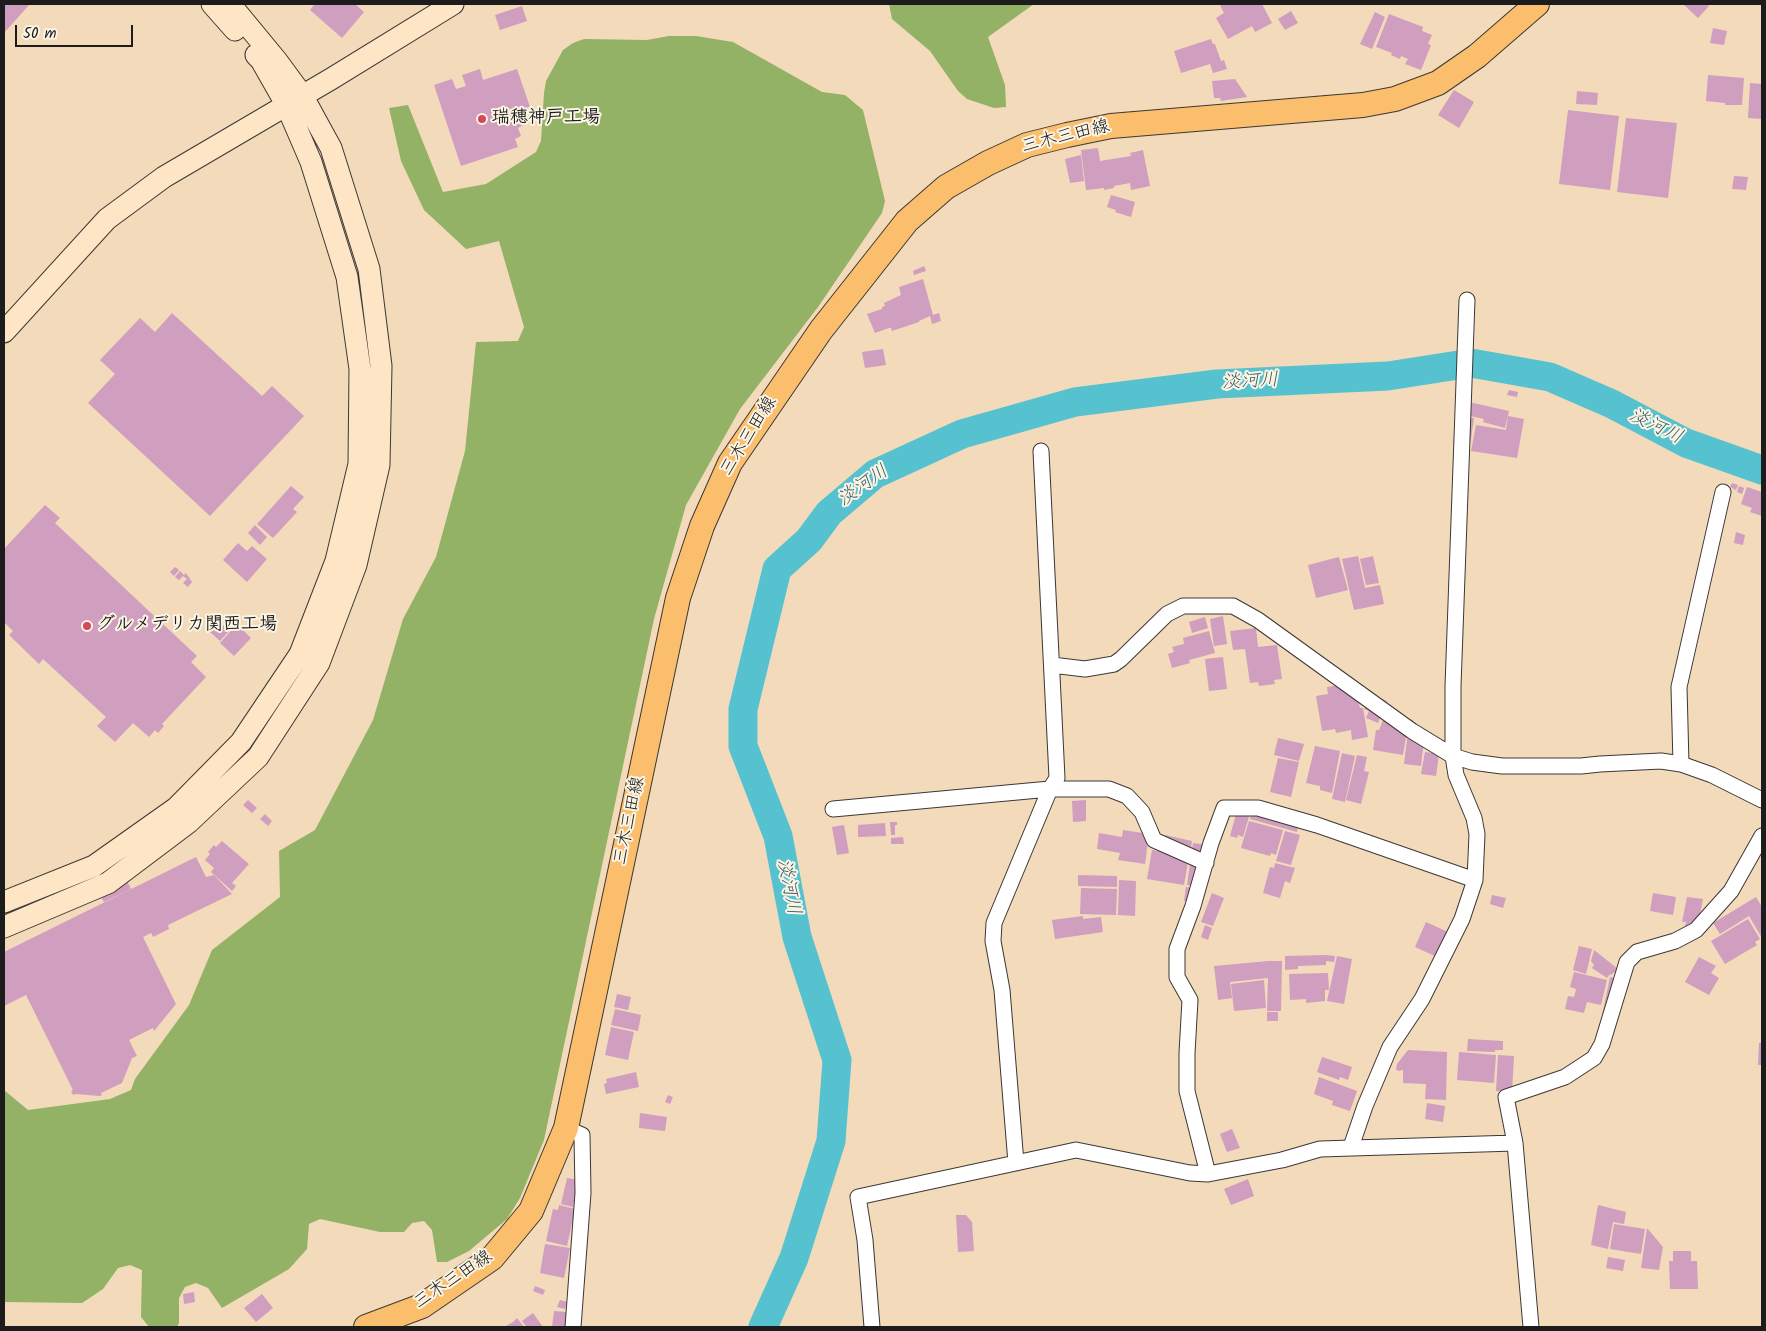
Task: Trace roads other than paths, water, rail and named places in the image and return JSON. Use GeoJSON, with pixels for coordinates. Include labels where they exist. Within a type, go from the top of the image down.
{"type":"FeatureCollection","features":[{"type":"Feature","properties":{"kind":"main road","name":"三木三田線"},"geometry":{"type":"LineString","coordinates":[[366,1327],[422,1306],[492,1258],[531,1211],[566,1128],[678,598],[702,526],[730,463],[821,330],[907,221],[946,187],[988,163],[1027,145],[1067,135],[1111,126],[1363,105],[1395,99],[1438,83],[1477,56],[1537,4]]}},
{"type":"Feature","properties":{"kind":"street"},"geometry":{"type":"LineString","coordinates":[[4,927],[108,883],[189,822],[258,757],[319,663],[356,565],[378,466],[381,366],[369,269],[331,148],[261,60],[212,4]]}},
{"type":"Feature","properties":{"kind":"street"},"geometry":{"type":"LineString","coordinates":[[4,902],[94,866],[176,808],[241,742],[300,654],[336,561],[359,464],[360,369],[347,278],[294,100],[277,61],[230,4]]}},
{"type":"Feature","properties":{"kind":"street"},"geometry":{"type":"LineString","coordinates":[[4,332],[107,219],[164,177],[451,4]]}},
{"type":"Feature","properties":{"kind":"street"},"geometry":{"type":"LineString","coordinates":[[1350,1147],[1390,1047],[1422,999],[1462,920],[1475,880],[1477,834],[1474,818],[1456,775],[1453,756],[1453,686],[1467,300]]}},
{"type":"Feature","properties":{"kind":"street"},"geometry":{"type":"LineString","coordinates":[[1016,1163],[1002,990],[994,941],[994,923],[1050,788],[1056,778],[1041,451]]}},
{"type":"Feature","properties":{"kind":"street"},"geometry":{"type":"LineString","coordinates":[[1681,764],[1680,687],[1723,492]]}},
{"type":"Feature","properties":{"kind":"street"},"geometry":{"type":"LineString","coordinates":[[1052,665],[1085,669],[1114,664],[1167,614],[1183,606],[1233,606],[1258,620],[1412,731],[1453,756],[1472,762],[1502,766],[1581,766],[1660,761],[1681,764],[1712,775],[1762,800]]}},
{"type":"Feature","properties":{"kind":"street"},"geometry":{"type":"LineString","coordinates":[[834,809],[1050,788],[1109,788],[1127,796],[1142,812],[1154,840],[1206,863]]}},
{"type":"Feature","properties":{"kind":"street"},"geometry":{"type":"LineString","coordinates":[[1208,1174],[1187,1091],[1190,1000],[1177,977],[1177,949],[1193,906],[1211,843],[1224,808],[1258,808],[1317,825],[1475,880]]}},
{"type":"Feature","properties":{"kind":"street"},"geometry":{"type":"LineString","coordinates":[[1531,1327],[1515,1143],[1506,1097],[1565,1077],[1594,1058],[1602,1044],[1626,962],[1637,952],[1675,941],[1696,930],[1731,891],[1762,836]]}},
{"type":"Feature","properties":{"kind":"street"},"geometry":{"type":"LineString","coordinates":[[566,1128],[582,1135],[583,1193],[573,1327]]}},
{"type":"Feature","properties":{"kind":"street"},"geometry":{"type":"LineString","coordinates":[[872,1327],[865,1240],[858,1197],[1076,1150],[1190,1173],[1208,1174],[1282,1160],[1320,1149],[1515,1143]]}},
{"type":"Feature","properties":{"kind":"waterway","name":"淡河川"},"geometry":{"type":"LineString","coordinates":[[763,1327],[794,1258],[831,1141],[837,1060],[797,937],[778,836],[743,746],[743,709],[777,569],[809,540],[829,513],[875,474],[962,434],[1075,402],[1217,384],[1388,376],[1471,363],[1550,377],[1612,404],[1686,443],[1762,470]]}},
{"type":"Feature","properties":{"kind":"place","name":"瑞穂神戸工場"},"geometry":{"type":"Point","coordinates":[482,119]}},
{"type":"Feature","properties":{"kind":"place","name":"グルメデリカ関西工場"},"geometry":{"type":"Point","coordinates":[87,626]}}]}
